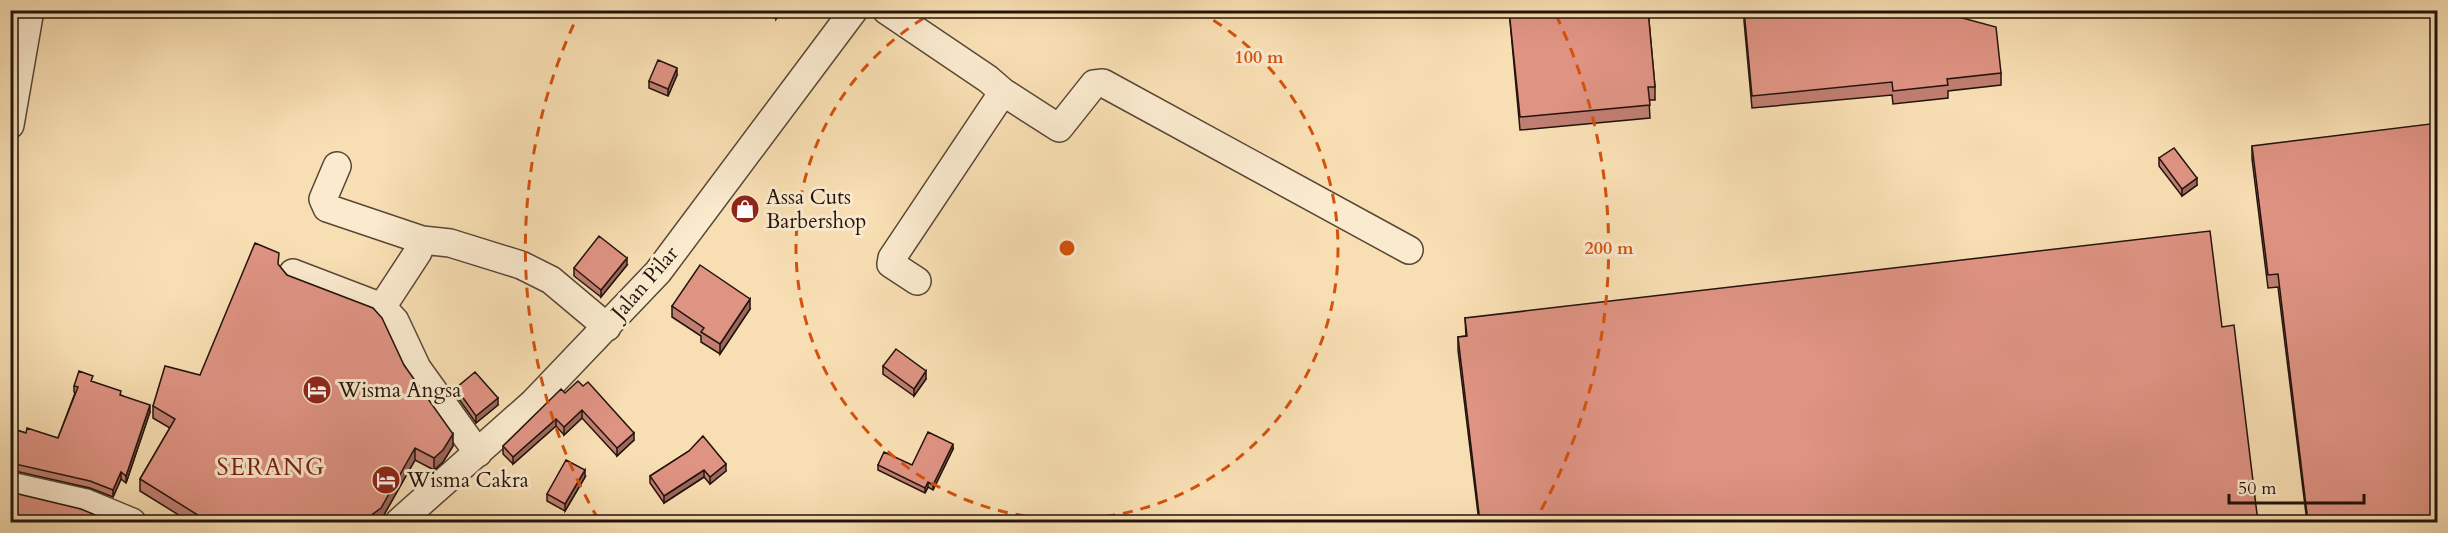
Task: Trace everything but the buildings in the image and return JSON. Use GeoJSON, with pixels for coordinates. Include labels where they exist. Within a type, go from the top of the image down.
{"type":"FeatureCollection","features":[{"type":"Feature","properties":{"kind":"street","name":"Jalan Pilar"},"geometry":{"type":"LineString","coordinates":[[399,522],[533,403],[658,272],[854,10]]}},
{"type":"Feature","properties":{"kind":"street"},"geometry":{"type":"LineString","coordinates":[[886,10],[988,79],[1003,92],[1059,128],[1094,84],[1103,83],[1409,250]]}},
{"type":"Feature","properties":{"kind":"street"},"geometry":{"type":"LineString","coordinates":[[11,115],[22,22]]}},
{"type":"Feature","properties":{"kind":"street"},"geometry":{"type":"LineString","coordinates":[[917,281],[891,264],[892,258],[1003,92]]}},
{"type":"Feature","properties":{"kind":"street"},"geometry":{"type":"LineString","coordinates":[[337,166],[323,199],[324,206],[422,240],[450,243],[521,265],[551,280],[607,327]]}},
{"type":"Feature","properties":{"kind":"street"},"geometry":{"type":"LineString","coordinates":[[382,307],[418,252],[422,240]]}},
{"type":"Feature","properties":{"kind":"street"},"geometry":{"type":"LineString","coordinates":[[293,273],[382,307],[395,321],[417,368],[478,453]]}},
{"type":"Feature","properties":{"kind":"street"},"geometry":{"type":"LineString","coordinates":[[10,486],[86,503],[132,522]]}},
{"type":"Feature","properties":{"kind":"place","name":"Assa Cuts Barbershop"},"geometry":{"type":"Point","coordinates":[745,209]}},
{"type":"Feature","properties":{"kind":"place","name":"Wisma Angsa"},"geometry":{"type":"Point","coordinates":[317,390]}},
{"type":"Feature","properties":{"kind":"place","name":"Wisma Cakra"},"geometry":{"type":"Point","coordinates":[386,480]}},
{"type":"Feature","properties":{"kind":"district","name":"SERANG"},"geometry":{"type":"Point","coordinates":[271,467]}}]}
